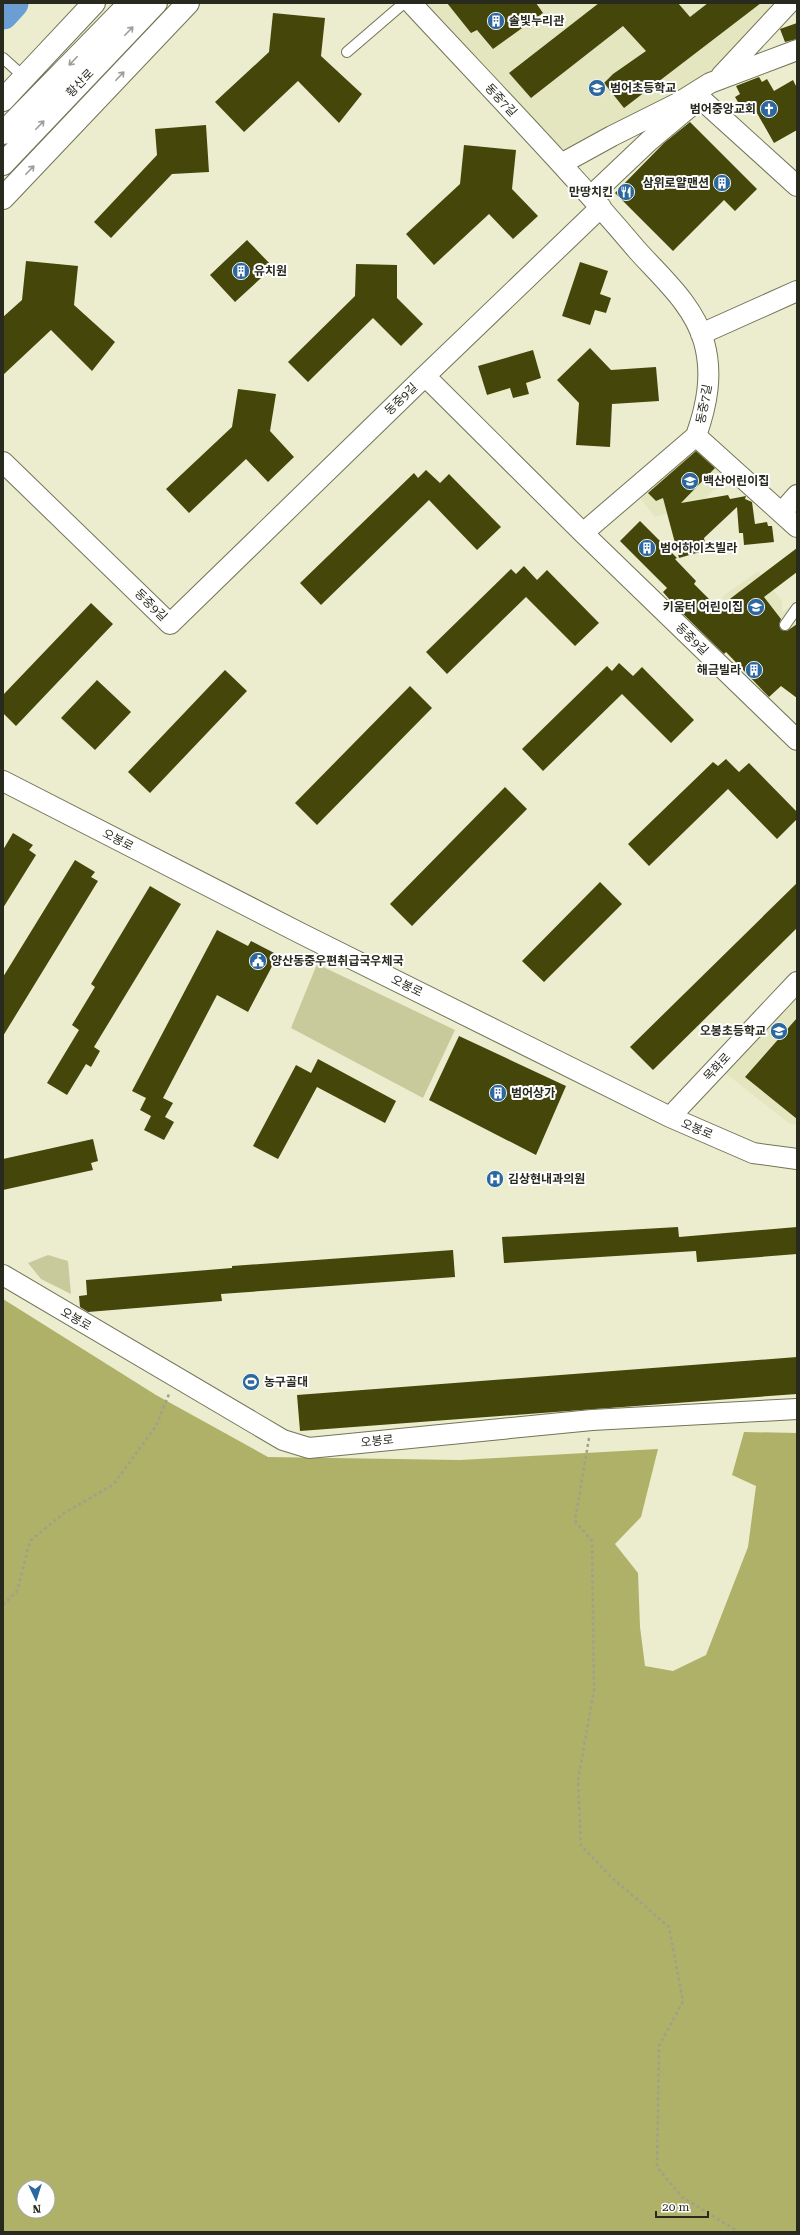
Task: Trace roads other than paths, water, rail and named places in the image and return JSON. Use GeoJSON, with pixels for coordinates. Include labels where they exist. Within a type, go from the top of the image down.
{"type":"FeatureCollection","features":[{"type":"Feature","properties":{"kind":"main road"},"geometry":{"type":"LineString","coordinates":[[3,100],[94,3]]}},
{"type":"Feature","properties":{"kind":"main road","name":"황산로"},"geometry":{"type":"LineString","coordinates":[[3,133],[130,3]]}},
{"type":"Feature","properties":{"kind":"main road","name":"황산로"},"geometry":{"type":"LineString","coordinates":[[3,164],[156,3]]}},
{"type":"Feature","properties":{"kind":"main road"},"geometry":{"type":"LineString","coordinates":[[3,198],[188,3]]}},
{"type":"Feature","properties":{"kind":"street","name":"동중7길"},"geometry":{"type":"LineString","coordinates":[[411,3],[596,202],[692,314],[701,334],[710,372],[705,410],[696,436],[797,527]]}},
{"type":"Feature","properties":{"kind":"street"},"geometry":{"type":"LineString","coordinates":[[425,376],[699,95],[718,79],[789,3]]}},
{"type":"Feature","properties":{"kind":"street"},"geometry":{"type":"LineString","coordinates":[[718,79],[797,50]]}},
{"type":"Feature","properties":{"kind":"street"},"geometry":{"type":"LineString","coordinates":[[561,164],[612,136],[678,103],[699,95]]}},
{"type":"Feature","properties":{"kind":"street"},"geometry":{"type":"LineString","coordinates":[[699,95],[797,186]]}},
{"type":"Feature","properties":{"kind":"street"},"geometry":{"type":"LineString","coordinates":[[701,334],[797,291]]}},
{"type":"Feature","properties":{"kind":"street","name":"동중9길"},"geometry":{"type":"LineString","coordinates":[[3,462],[170,624],[425,376],[582,533],[795,733]]}},
{"type":"Feature","properties":{"kind":"street"},"geometry":{"type":"LineString","coordinates":[[582,533],[696,436]]}},
{"type":"Feature","properties":{"kind":"street"},"geometry":{"type":"LineString","coordinates":[[782,512],[797,495]]}},
{"type":"Feature","properties":{"kind":"street","name":"오봉로"},"geometry":{"type":"LineString","coordinates":[[3,781],[292,929],[670,1117],[753,1153],[797,1159]]}},
{"type":"Feature","properties":{"kind":"street","name":"목화로"},"geometry":{"type":"LineString","coordinates":[[670,1117],[797,982]]}},
{"type":"Feature","properties":{"kind":"street","name":"오봉로"},"geometry":{"type":"LineString","coordinates":[[3,1275],[283,1440],[309,1448],[592,1420],[797,1408]]}},
{"type":"Feature","properties":{"kind":"lane"},"geometry":{"type":"LineString","coordinates":[[347,52],[404,3]]}},
{"type":"Feature","properties":{"kind":"lane"},"geometry":{"type":"LineString","coordinates":[[3,58],[24,77]]}},
{"type":"Feature","properties":{"kind":"lane"},"geometry":{"type":"LineString","coordinates":[[785,625],[797,608]]}},
{"type":"Feature","properties":{"kind":"waterway"},"geometry":{"type":"LineString","coordinates":[[3,14],[13,3]]}},
{"type":"Feature","properties":{"kind":"place","name":"솔빛누리관"},"geometry":{"type":"Point","coordinates":[496,21]}},
{"type":"Feature","properties":{"kind":"place","name":"범어초등학교"},"geometry":{"type":"Point","coordinates":[597,88]}},
{"type":"Feature","properties":{"kind":"place","name":"범어중앙교회"},"geometry":{"type":"Point","coordinates":[769,109]}},
{"type":"Feature","properties":{"kind":"place","name":"삼위로얄맨션"},"geometry":{"type":"Point","coordinates":[722,183]}},
{"type":"Feature","properties":{"kind":"place","name":"만땅치킨"},"geometry":{"type":"Point","coordinates":[626,192]}},
{"type":"Feature","properties":{"kind":"place","name":"유치원"},"geometry":{"type":"Point","coordinates":[241,271]}},
{"type":"Feature","properties":{"kind":"place","name":"백산어린이집"},"geometry":{"type":"Point","coordinates":[690,481]}},
{"type":"Feature","properties":{"kind":"place","name":"범어하이츠빌라"},"geometry":{"type":"Point","coordinates":[647,548]}},
{"type":"Feature","properties":{"kind":"place","name":"키움터 어린이집"},"geometry":{"type":"Point","coordinates":[756,607]}},
{"type":"Feature","properties":{"kind":"place","name":"해금빌라"},"geometry":{"type":"Point","coordinates":[754,670]}},
{"type":"Feature","properties":{"kind":"place","name":"양산동중우편취급국우체국"},"geometry":{"type":"Point","coordinates":[258,961]}},
{"type":"Feature","properties":{"kind":"place","name":"오봉초등학교"},"geometry":{"type":"Point","coordinates":[779,1031]}},
{"type":"Feature","properties":{"kind":"place","name":"범어상가"},"geometry":{"type":"Point","coordinates":[498,1093]}},
{"type":"Feature","properties":{"kind":"place","name":"김상현내과의원"},"geometry":{"type":"Point","coordinates":[495,1179]}},
{"type":"Feature","properties":{"kind":"place","name":"농구골대"},"geometry":{"type":"Point","coordinates":[251,1382]}}]}
